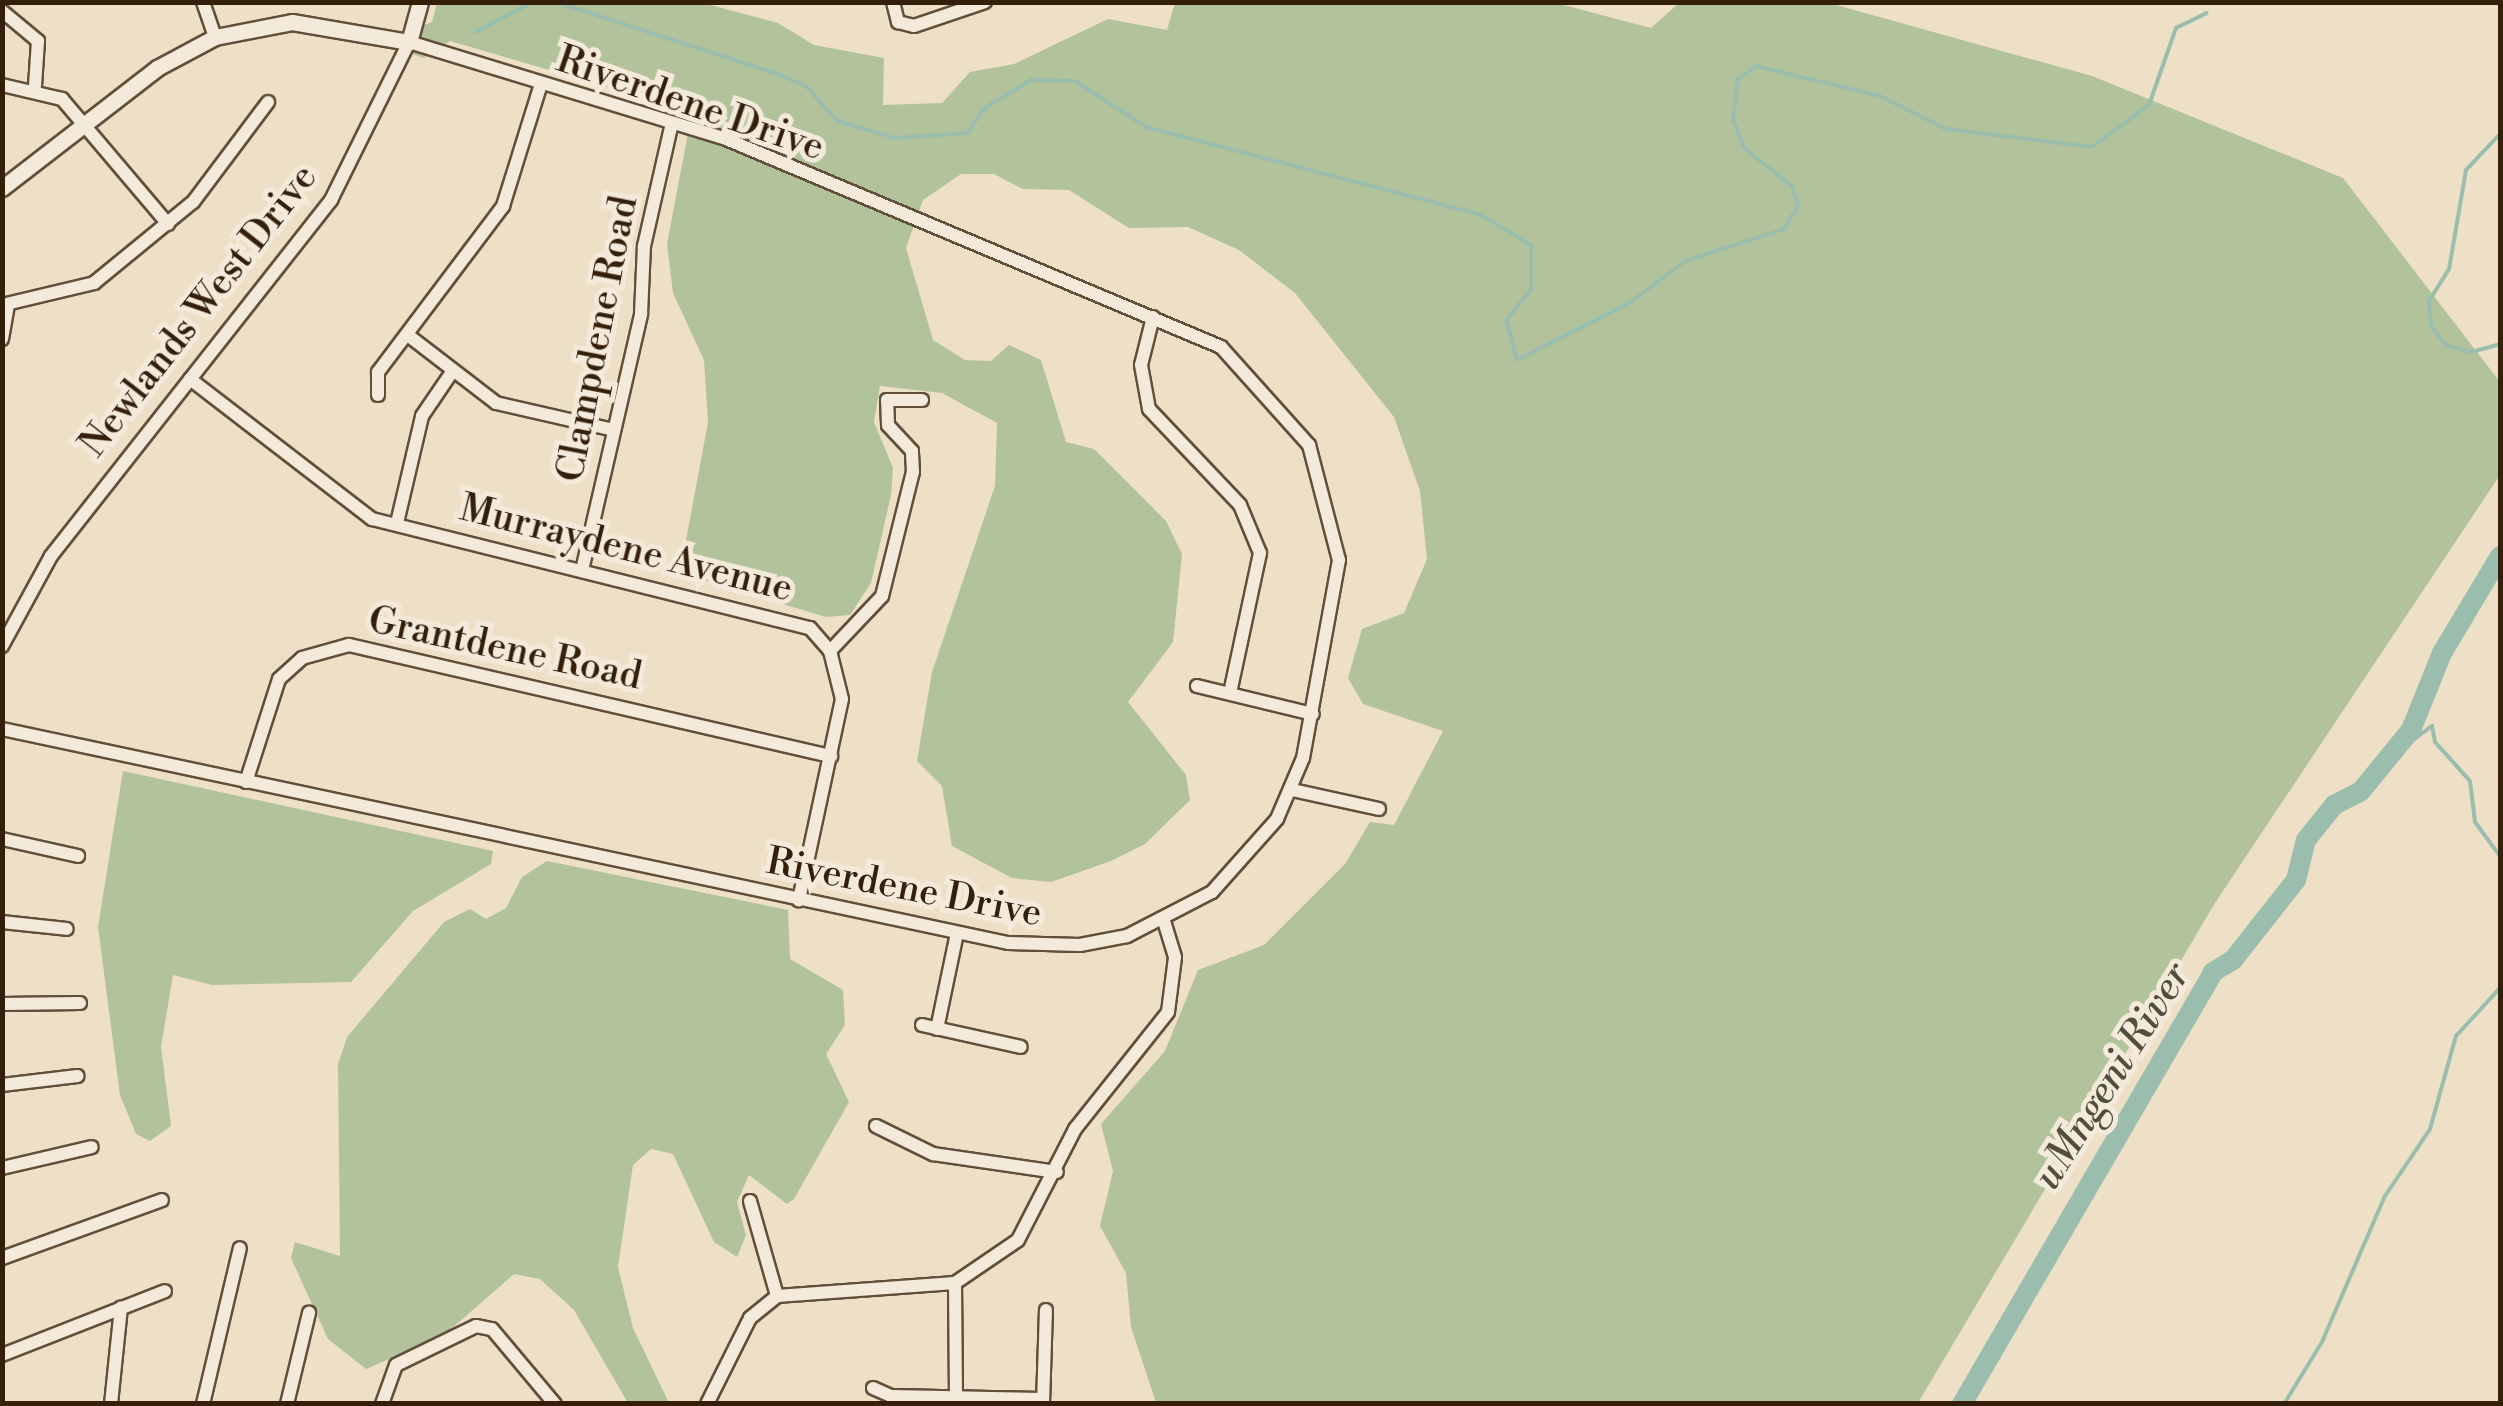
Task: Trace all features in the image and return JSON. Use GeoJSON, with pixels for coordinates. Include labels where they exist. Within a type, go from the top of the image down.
{"type":"FeatureCollection","features":[{"type":"Feature","properties":{"kind":"street"},"geometry":{"type":"LineString","coordinates":[[203,2],[215,37]]}},
{"type":"Feature","properties":{"kind":"street","name":"Newlands West Drive"},"geometry":{"type":"LineString","coordinates":[[2,646],[52,556],[331,200],[409,42],[420,2]]}},
{"type":"Feature","properties":{"kind":"street"},"geometry":{"type":"LineString","coordinates":[[893,2],[898,22],[914,26],[985,2]]}},
{"type":"Feature","properties":{"kind":"street"},"geometry":{"type":"LineString","coordinates":[[2,12],[38,41],[35,86]]}},
{"type":"Feature","properties":{"kind":"street"},"geometry":{"type":"LineString","coordinates":[[2,188],[88,126],[157,68],[215,37],[306,23],[409,42]]}},
{"type":"Feature","properties":{"kind":"street","name":"Riverdene Drive"},"geometry":{"type":"LineString","coordinates":[[2,729],[957,933],[1055,947],[1164,921],[1249,856],[1292,790],[1313,714],[1339,576],[1324,483],[1288,412],[1253,372],[1221,347],[1153,317],[672,123],[409,42]]}},
{"type":"Feature","properties":{"kind":"street"},"geometry":{"type":"LineString","coordinates":[[378,395],[378,372],[503,206],[541,84]]}},
{"type":"Feature","properties":{"kind":"street"},"geometry":{"type":"LineString","coordinates":[[2,85],[35,86],[88,126],[168,224]]}},
{"type":"Feature","properties":{"kind":"street"},"geometry":{"type":"LineString","coordinates":[[2,340],[5,305],[94,284],[168,224],[268,102]]}},
{"type":"Feature","properties":{"kind":"street","name":"Clampdene Road"},"geometry":{"type":"LineString","coordinates":[[582,566],[614,430],[672,123]]}},
{"type":"Feature","properties":{"kind":"street"},"geometry":{"type":"LineString","coordinates":[[1153,317],[1142,364],[1149,408],[1240,505],[1260,552],[1230,693]]}},
{"type":"Feature","properties":{"kind":"street"},"geometry":{"type":"LineString","coordinates":[[408,336],[496,403],[614,430]]}},
{"type":"Feature","properties":{"kind":"street"},"geometry":{"type":"LineString","coordinates":[[397,524],[422,416],[452,372]]}},
{"type":"Feature","properties":{"kind":"street","name":"Murraydene Avenue"},"geometry":{"type":"LineString","coordinates":[[190,379],[340,500],[397,524],[788,616],[830,651]]}},
{"type":"Feature","properties":{"kind":"street"},"geometry":{"type":"LineString","coordinates":[[798,900],[842,699],[830,651],[882,596],[913,472],[912,450],[888,425],[886,400],[922,400]]}},
{"type":"Feature","properties":{"kind":"street","name":"Grantdene Road"},"geometry":{"type":"LineString","coordinates":[[246,782],[279,679],[302,658],[349,645],[831,756]]}},
{"type":"Feature","properties":{"kind":"street"},"geometry":{"type":"LineString","coordinates":[[1197,686],[1313,714]]}},
{"type":"Feature","properties":{"kind":"street"},"geometry":{"type":"LineString","coordinates":[[1292,790],[1380,809]]}},
{"type":"Feature","properties":{"kind":"street"},"geometry":{"type":"LineString","coordinates":[[2,838],[78,856]]}},
{"type":"Feature","properties":{"kind":"street"},"geometry":{"type":"LineString","coordinates":[[706,1404],[750,1318],[777,1296],[955,1283],[1018,1240],[1094,1102],[1168,1012],[1175,957],[1164,921]]}},
{"type":"Feature","properties":{"kind":"street"},"geometry":{"type":"LineString","coordinates":[[2,922],[67,929]]}},
{"type":"Feature","properties":{"kind":"street"},"geometry":{"type":"LineString","coordinates":[[937,1029],[957,933]]}},
{"type":"Feature","properties":{"kind":"street"},"geometry":{"type":"LineString","coordinates":[[2,1004],[80,1003]]}},
{"type":"Feature","properties":{"kind":"street"},"geometry":{"type":"LineString","coordinates":[[922,1025],[1021,1048]]}},
{"type":"Feature","properties":{"kind":"street"},"geometry":{"type":"LineString","coordinates":[[2,1085],[78,1076]]}},
{"type":"Feature","properties":{"kind":"street"},"geometry":{"type":"LineString","coordinates":[[876,1126],[933,1154],[1057,1172]]}},
{"type":"Feature","properties":{"kind":"street"},"geometry":{"type":"LineString","coordinates":[[2,1168],[92,1147]]}},
{"type":"Feature","properties":{"kind":"street"},"geometry":{"type":"LineString","coordinates":[[2,1258],[162,1200]]}},
{"type":"Feature","properties":{"kind":"street"},"geometry":{"type":"LineString","coordinates":[[750,1201],[777,1296]]}},
{"type":"Feature","properties":{"kind":"street"},"geometry":{"type":"LineString","coordinates":[[203,1404],[240,1248]]}},
{"type":"Feature","properties":{"kind":"street"},"geometry":{"type":"LineString","coordinates":[[955,1283],[956,1400]]}},
{"type":"Feature","properties":{"kind":"street"},"geometry":{"type":"LineString","coordinates":[[2,1356],[165,1290]]}},
{"type":"Feature","properties":{"kind":"street"},"geometry":{"type":"LineString","coordinates":[[112,1404],[121,1308]]}},
{"type":"Feature","properties":{"kind":"street"},"geometry":{"type":"LineString","coordinates":[[873,1388],[956,1400],[1043,1401],[1046,1310]]}},
{"type":"Feature","properties":{"kind":"street"},"geometry":{"type":"LineString","coordinates":[[287,1404],[309,1313]]}},
{"type":"Feature","properties":{"kind":"street"},"geometry":{"type":"LineString","coordinates":[[382,1404],[390,1373],[468,1329],[492,1328],[556,1404]]}},
{"type":"Feature","properties":{"kind":"green space"},"geometry":{"type":"Polygon","coordinates":[[[437,3],[703,3],[778,23],[814,45],[884,58],[883,105],[942,103],[970,72],[1014,64],[1108,19],[1167,30],[1175,3],[1556,3],[1651,28],[1679,3],[1829,3],[2092,76],[2343,178],[2500,382],[2500,475],[2215,903],[1918,1403],[1156,1403],[1131,1327],[1126,1273],[1100,1226],[1113,1171],[1101,1124],[1165,1051],[1198,970],[1264,945],[1345,864],[1370,822],[1394,825],[1443,731],[1363,704],[1348,678],[1362,629],[1404,613],[1427,559],[1420,491],[1394,417],[1295,293],[1239,250],[1188,227],[1129,228],[1069,190],[1023,189],[994,174],[961,174],[923,200],[906,248],[933,340],[965,360],[991,361],[1009,345],[1041,360],[1066,442],[1094,449],[1166,521],[1182,554],[1173,642],[1128,702],[1186,775],[1190,800],[1145,844],[1111,861],[1051,882],[1012,878],[952,846],[942,786],[917,761],[932,672],[995,486],[997,423],[942,393],[880,386],[874,422],[893,468],[891,495],[871,583],[850,615],[826,617],[700,579],[685,546],[708,422],[704,360],[673,293],[667,244],[692,112],[450,41],[424,58],[381,43],[432,22],[437,3]]]}},
{"type":"Feature","properties":{"kind":"green space"},"geometry":{"type":"Polygon","coordinates":[[[123,771],[493,851],[491,864],[413,911],[351,982],[212,985],[173,975],[161,1047],[171,1126],[150,1141],[136,1134],[120,1095],[98,927],[123,771]]]}},
{"type":"Feature","properties":{"kind":"green space"},"geometry":{"type":"Polygon","coordinates":[[[547,861],[788,910],[790,959],[843,990],[845,1025],[826,1054],[849,1102],[794,1199],[787,1204],[749,1175],[737,1202],[746,1235],[737,1257],[714,1242],[673,1154],[651,1149],[633,1165],[618,1267],[633,1328],[669,1403],[628,1403],[574,1310],[540,1279],[514,1274],[443,1336],[366,1369],[328,1339],[291,1258],[295,1242],[340,1256],[338,1064],[347,1037],[444,922],[470,909],[486,919],[506,908],[522,877],[547,861]]]}},
{"type":"Feature","properties":{"kind":"waterway"},"geometry":{"type":"LineString","coordinates":[[476,32],[533,2]]}},
{"type":"Feature","properties":{"kind":"waterway"},"geometry":{"type":"LineString","coordinates":[[556,2],[781,75],[807,87],[837,121],[895,138],[968,133],[983,109],[1031,80],[1075,81],[1146,127],[1481,215],[1531,245],[1531,290],[1506,320],[1517,360],[1628,304],[1685,261],[1784,229],[1798,206],[1792,186],[1744,148],[1733,120],[1738,79],[1756,66],[1880,96],[1946,129],[2092,147],[2149,105],[2176,28],[2207,13]]}},
{"type":"Feature","properties":{"kind":"waterway"},"geometry":{"type":"LineString","coordinates":[[2500,134],[2466,170],[2449,269],[2429,301],[2431,326],[2446,345],[2471,352],[2500,344]]}},
{"type":"Feature","properties":{"kind":"waterway","name":"uMngeni River"},"geometry":{"type":"LineString","coordinates":[[1962,1404],[2213,972],[2233,960],[2296,880],[2306,840],[2334,805],[2361,791],[2411,730],[2442,653],[2500,556]]}},
{"type":"Feature","properties":{"kind":"waterway"},"geometry":{"type":"LineString","coordinates":[[2391,756],[2432,726],[2435,742],[2470,781],[2475,822],[2500,856]]}},
{"type":"Feature","properties":{"kind":"waterway"},"geometry":{"type":"LineString","coordinates":[[2500,897],[2500,919]]}},
{"type":"Feature","properties":{"kind":"waterway"},"geometry":{"type":"LineString","coordinates":[[2284,1404],[2322,1342],[2385,1196],[2430,1129],[2456,1036],[2500,988]]}}]}
